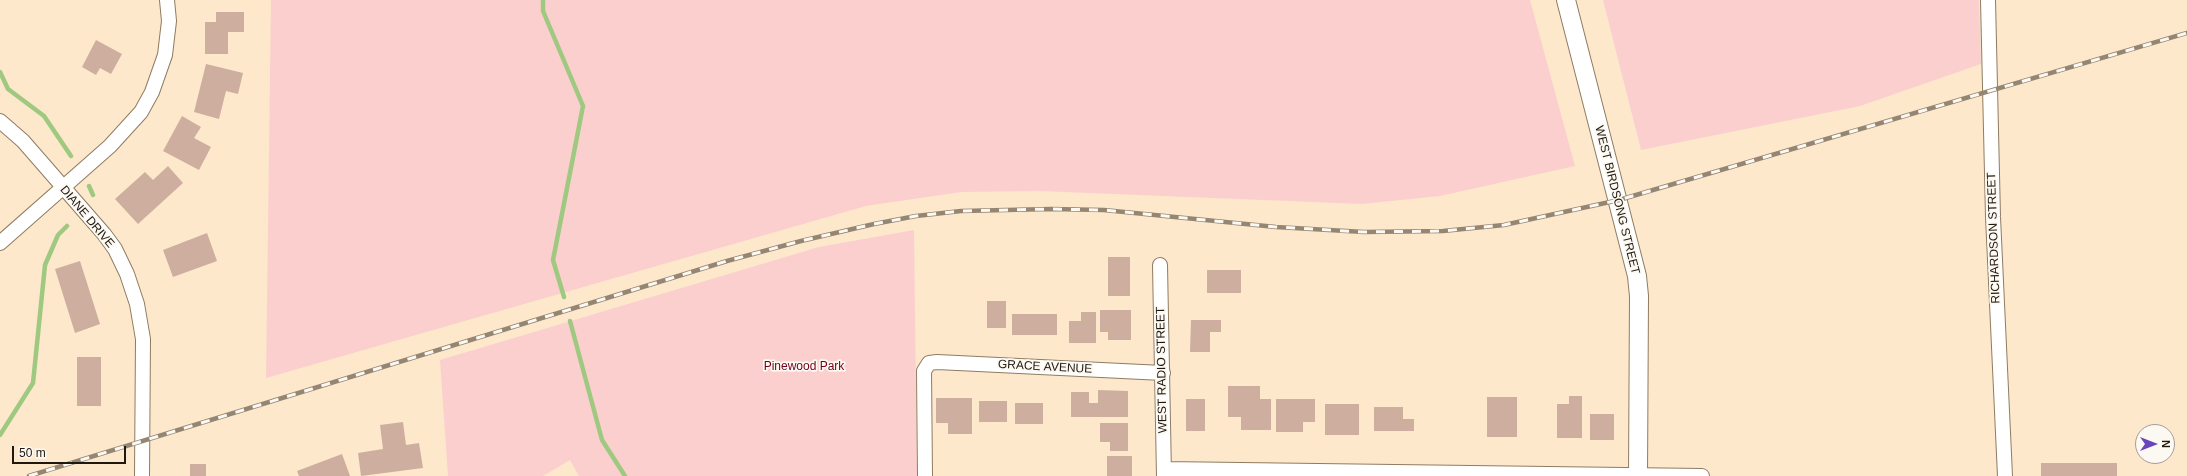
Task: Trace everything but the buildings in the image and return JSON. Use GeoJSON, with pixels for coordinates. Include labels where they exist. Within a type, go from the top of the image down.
{"type":"FeatureCollection","features":[{"type":"Feature","properties":{"kind":"street"},"geometry":{"type":"LineString","coordinates":[[0,243],[114,142],[144,108],[160,72],[165,55],[169,21],[167,0]]}},
{"type":"Feature","properties":{"kind":"street","name":"WEST BIRDSONG STREET"},"geometry":{"type":"LineString","coordinates":[[1566,0],[1637,276],[1639,296],[1638,476]]}},
{"type":"Feature","properties":{"kind":"street","name":"RICHARDSON STREET"},"geometry":{"type":"LineString","coordinates":[[1988,0],[1993,217],[2005,476]]}},
{"type":"Feature","properties":{"kind":"street","name":"DIANE DRIVE"},"geometry":{"type":"LineString","coordinates":[[0,121],[23,141],[115,249],[127,274],[137,304],[143,349],[142,476]]}},
{"type":"Feature","properties":{"kind":"street","name":"WEST RADIO STREET"},"geometry":{"type":"LineString","coordinates":[[1160,265],[1164,473]]}},
{"type":"Feature","properties":{"kind":"street","name":"GRACE AVENUE"},"geometry":{"type":"LineString","coordinates":[[925,476],[924,371],[927,364],[936,362],[1163,373]]}},
{"type":"Feature","properties":{"kind":"street"},"geometry":{"type":"LineString","coordinates":[[1164,473],[1403,473],[1702,476]]}},
{"type":"Feature","properties":{"kind":"green space"},"geometry":{"type":"Polygon","coordinates":[[[271,0],[1530,0],[1575,166],[1440,196],[1362,204],[1039,191],[961,192],[866,206],[266,378],[271,0]]]}},
{"type":"Feature","properties":{"kind":"green space"},"geometry":{"type":"Polygon","coordinates":[[[1603,0],[1979,0],[1981,64],[1860,106],[1641,150],[1603,0]]]}},
{"type":"Feature","properties":{"kind":"green space","name":"Pinewood Park"},"geometry":{"type":"Polygon","coordinates":[[[914,230],[917,476],[579,476],[570,460],[543,476],[448,476],[440,360],[819,247],[914,230]]]}},
{"type":"Feature","properties":{"kind":"waterway"},"geometry":{"type":"LineString","coordinates":[[543,0],[543,11],[583,106],[553,260],[564,297]]}},
{"type":"Feature","properties":{"kind":"waterway"},"geometry":{"type":"LineString","coordinates":[[0,72],[8,89],[44,116],[71,156]]}},
{"type":"Feature","properties":{"kind":"waterway"},"geometry":{"type":"LineString","coordinates":[[89,186],[93,195]]}},
{"type":"Feature","properties":{"kind":"waterway"},"geometry":{"type":"LineString","coordinates":[[0,435],[33,383],[45,265],[58,235],[67,226]]}},
{"type":"Feature","properties":{"kind":"waterway"},"geometry":{"type":"LineString","coordinates":[[570,321],[602,440],[625,476]]}},
{"type":"Feature","properties":{"kind":"railway"},"geometry":{"type":"LineString","coordinates":[[29,476],[727,261],[801,241],[874,224],[916,216],[961,211],[1051,209],[1104,210],[1276,227],[1364,232],[1443,231],[1504,225],[1619,200],[2187,33]]}}]}
